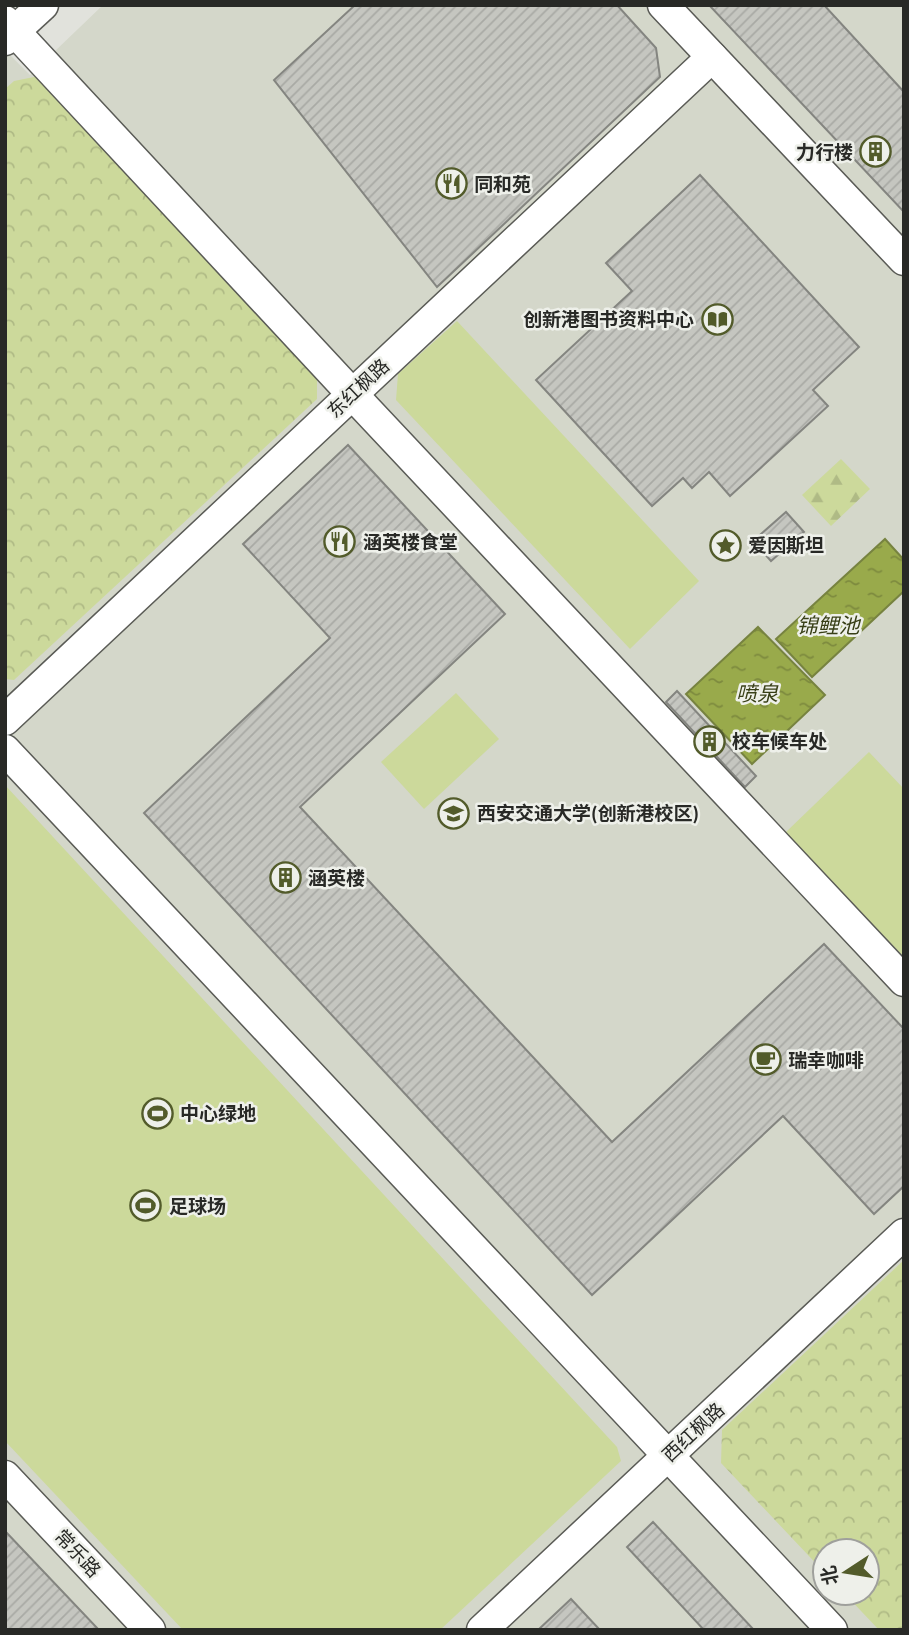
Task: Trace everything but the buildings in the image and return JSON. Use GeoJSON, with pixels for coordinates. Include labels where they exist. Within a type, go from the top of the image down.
{"type":"FeatureCollection","features":[{"type":"Feature","properties":{"kind":"street"},"geometry":{"type":"LineString","coordinates":[[43,5],[8,31],[904,981]]}},
{"type":"Feature","properties":{"kind":"street"},"geometry":{"type":"LineString","coordinates":[[663,5],[904,260]]}},
{"type":"Feature","properties":{"kind":"street","name":"东红枫路"},"geometry":{"type":"LineString","coordinates":[[5,720],[712,57]]}},
{"type":"Feature","properties":{"kind":"street"},"geometry":{"type":"LineString","coordinates":[[5,750],[832,1630]]}},
{"type":"Feature","properties":{"kind":"street","name":"西红枫路"},"geometry":{"type":"LineString","coordinates":[[482,1630],[904,1234]]}},
{"type":"Feature","properties":{"kind":"street","name":"常乐路"},"geometry":{"type":"LineString","coordinates":[[5,1476],[150,1630]]}},
{"type":"Feature","properties":{"kind":"shaded area","name":"西安交通大学(创新港校区)"},"geometry":{"type":"Polygon","coordinates":[[[103,5],[904,5],[904,1630],[5,1630],[5,50],[30,75],[103,5]]]}},
{"type":"Feature","properties":{"kind":"green space"},"geometry":{"type":"Polygon","coordinates":[[[39,76],[317,375],[317,399],[14,680],[5,679],[5,89],[14,81],[39,76]]]}},
{"type":"Feature","properties":{"kind":"green space"},"geometry":{"type":"Polygon","coordinates":[[[457,321],[699,581],[630,649],[396,400],[398,374],[457,321]]]}},
{"type":"Feature","properties":{"kind":"green space"},"geometry":{"type":"Polygon","coordinates":[[[841,459],[870,489],[831,526],[802,495],[841,459]]]}},
{"type":"Feature","properties":{"kind":"green space"},"geometry":{"type":"Polygon","coordinates":[[[456,693],[499,739],[424,809],[381,762],[456,693]]]}},
{"type":"Feature","properties":{"kind":"green space"},"geometry":{"type":"Polygon","coordinates":[[[869,752],[904,789],[904,957],[785,833],[869,752]]]}},
{"type":"Feature","properties":{"kind":"green space","name":"中心绿地"},"geometry":{"type":"Polygon","coordinates":[[[5,785],[617,1447],[621,1461],[440,1630],[183,1630],[5,1441],[5,785]]]}},
{"type":"Feature","properties":{"kind":"green space"},"geometry":{"type":"Polygon","coordinates":[[[904,1260],[904,1630],[879,1630],[857,1607],[881,1607],[881,1537],[811,1537],[811,1558],[721,1463],[722,1430],[904,1260]]]}},
{"type":"Feature","properties":{"kind":"water","name":"锦鲤池"},"geometry":{"type":"Polygon","coordinates":[[[885,539],[904,560],[904,591],[812,677],[776,639],[885,539]]]}},
{"type":"Feature","properties":{"kind":"water","name":"喷泉"},"geometry":{"type":"Polygon","coordinates":[[[758,627],[825,695],[752,764],[686,694],[758,627]]]}},
{"type":"Feature","properties":{"kind":"place","name":"力行楼"},"geometry":{"type":"Point","coordinates":[876,152]}},
{"type":"Feature","properties":{"kind":"place","name":"同和苑"},"geometry":{"type":"Point","coordinates":[451,184]}},
{"type":"Feature","properties":{"kind":"place","name":"创新港图书资料中心"},"geometry":{"type":"Point","coordinates":[717,319]}},
{"type":"Feature","properties":{"kind":"place","name":"涵英楼食堂"},"geometry":{"type":"Point","coordinates":[340,542]}},
{"type":"Feature","properties":{"kind":"place","name":"爱因斯坦"},"geometry":{"type":"Point","coordinates":[725,545]}},
{"type":"Feature","properties":{"kind":"place","name":"校车候车处"},"geometry":{"type":"Point","coordinates":[709,741]}},
{"type":"Feature","properties":{"kind":"place","name":"西安交通大学(创新港校区)"},"geometry":{"type":"Point","coordinates":[454,813]}},
{"type":"Feature","properties":{"kind":"place","name":"涵英楼"},"geometry":{"type":"Point","coordinates":[285,878]}},
{"type":"Feature","properties":{"kind":"place","name":"瑞幸咖啡"},"geometry":{"type":"Point","coordinates":[765,1060]}},
{"type":"Feature","properties":{"kind":"place","name":"中心绿地"},"geometry":{"type":"Point","coordinates":[157,1113]}},
{"type":"Feature","properties":{"kind":"place","name":"足球场"},"geometry":{"type":"Point","coordinates":[146,1206]}}]}
